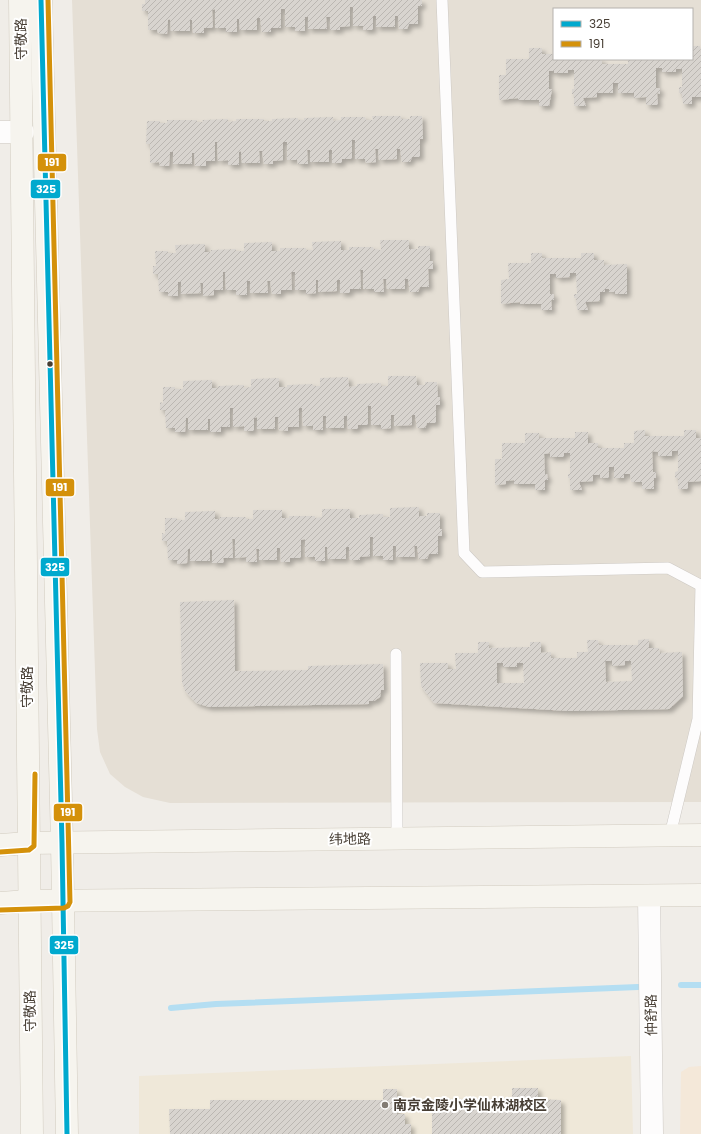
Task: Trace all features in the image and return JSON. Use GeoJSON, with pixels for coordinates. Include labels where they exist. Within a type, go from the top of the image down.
{"type":"FeatureCollection","features":[{"type":"Feature","properties":{"kind":"main road","name":"守敬路"},"geometry":{"type":"LineString","coordinates":[[20,0],[28,901],[32,1134]]}},
{"type":"Feature","properties":{"kind":"main road","name":"守敬路"},"geometry":{"type":"LineString","coordinates":[[41,0],[62,842],[67,1134]]}},
{"type":"Feature","properties":{"kind":"main road","name":"纬地路"},"geometry":{"type":"LineString","coordinates":[[0,845],[62,842],[701,835]]}},
{"type":"Feature","properties":{"kind":"main road"},"geometry":{"type":"LineString","coordinates":[[0,903],[28,901],[701,896]]}},
{"type":"Feature","properties":{"kind":"street"},"geometry":{"type":"LineString","coordinates":[[0,132],[22,132]]}},
{"type":"Feature","properties":{"kind":"street","name":"仲舒路"},"geometry":{"type":"LineString","coordinates":[[649,896],[652,1134]]}},
{"type":"Feature","properties":{"kind":"lane"},"geometry":{"type":"LineString","coordinates":[[442,0],[464,553],[482,572],[668,568],[700,585],[698,719],[670,835]]}},
{"type":"Feature","properties":{"kind":"lane"},"geometry":{"type":"LineString","coordinates":[[396,654],[396,838]]}},
{"type":"Feature","properties":{"kind":"shaded area"},"geometry":{"type":"Polygon","coordinates":[[[72,0],[701,0],[701,802],[170,803],[143,797],[125,787],[110,774],[100,752],[97,729],[72,0]]]}},
{"type":"Feature","properties":{"kind":"shaded area","name":"南京金陵小学仙林湖校区"},"geometry":{"type":"Polygon","coordinates":[[[631,1056],[633,1134],[139,1134],[139,1076],[631,1056]]]}},
{"type":"Feature","properties":{"kind":"shaded area"},"geometry":{"type":"Polygon","coordinates":[[[701,1066],[701,1134],[680,1134],[681,1072],[689,1067],[701,1066]]]}},
{"type":"Feature","properties":{"kind":"building"},"geometry":{"type":"Polygon","coordinates":[[[145,0],[422,0],[422,6],[418,6],[418,24],[409,24],[407,29],[399,29],[398,16],[395,16],[395,27],[376,27],[376,16],[373,16],[373,30],[363,30],[363,26],[353,26],[353,7],[350,7],[350,26],[340,27],[340,30],[330,30],[330,17],[326,17],[327,29],[308,29],[308,17],[305,17],[305,31],[295,31],[295,27],[285,27],[285,9],[281,9],[281,28],[271,28],[271,32],[262,32],[260,18],[257,18],[257,30],[240,30],[239,19],[237,19],[237,32],[226,32],[226,28],[215,28],[215,9],[212,10],[213,28],[204,28],[204,33],[193,33],[192,20],[190,20],[190,31],[171,31],[170,19],[168,20],[167,34],[158,33],[157,30],[148,30],[148,11],[142,11],[142,4],[145,4],[145,0]]]}},
{"type":"Feature","properties":{"kind":"building"},"geometry":{"type":"Polygon","coordinates":[[[693,46],[700,46],[701,97],[692,97],[692,104],[683,104],[682,94],[679,93],[679,87],[682,87],[682,69],[676,69],[676,72],[662,72],[662,68],[656,68],[656,88],[660,88],[660,94],[657,93],[658,105],[646,105],[646,97],[634,98],[634,93],[618,93],[618,83],[613,83],[613,93],[597,93],[597,97],[583,98],[586,106],[574,106],[574,94],[572,94],[572,89],[574,89],[574,70],[568,70],[568,73],[554,73],[554,71],[549,71],[549,89],[552,89],[549,106],[539,106],[539,100],[518,100],[518,98],[499,100],[499,75],[506,75],[506,59],[529,59],[529,48],[542,48],[542,54],[553,54],[553,60],[602,60],[602,64],[628,64],[628,60],[693,60],[693,46]]]}},
{"type":"Feature","properties":{"kind":"building"},"geometry":{"type":"Polygon","coordinates":[[[372,116],[401,116],[401,119],[410,119],[410,116],[422,116],[423,139],[420,139],[420,157],[412,157],[410,162],[402,162],[400,149],[397,149],[397,159],[379,160],[378,149],[375,149],[376,162],[366,163],[365,159],[355,159],[355,140],[352,140],[352,159],[342,159],[342,163],[332,163],[332,150],[329,150],[329,162],[310,162],[310,150],[307,150],[308,164],[298,164],[297,160],[287,160],[287,142],[283,142],[283,160],[273,161],[273,164],[264,164],[262,151],[259,151],[260,163],[242,163],[241,151],[239,152],[239,165],[228,165],[228,160],[218,161],[217,142],[215,142],[215,161],[206,161],[206,166],[195,166],[194,153],[192,153],[192,164],[173,164],[173,152],[170,152],[169,166],[160,166],[159,162],[150,163],[150,144],[146,144],[147,121],[160,121],[160,123],[167,123],[167,120],[197,120],[197,122],[203,122],[202,120],[228,119],[228,122],[236,121],[236,119],[264,119],[264,121],[272,121],[272,119],[298,118],[298,120],[304,120],[304,118],[333,117],[333,121],[341,120],[341,117],[365,117],[366,120],[373,120],[372,116]]]}},
{"type":"Feature","properties":{"kind":"building"},"geometry":{"type":"Polygon","coordinates":[[[380,240],[409,240],[409,249],[418,249],[418,246],[430,246],[430,261],[433,261],[433,269],[428,269],[429,287],[420,287],[418,292],[410,292],[408,279],[405,279],[405,289],[387,289],[386,279],[383,279],[384,292],[374,292],[374,289],[363,289],[363,270],[360,270],[361,289],[350,289],[350,293],[340,293],[340,280],[337,280],[337,291],[318,292],[318,280],[316,280],[316,293],[306,294],[306,290],[295,290],[295,272],[291,272],[292,290],[281,290],[281,294],[272,294],[270,281],[267,281],[268,293],[250,293],[250,281],[247,281],[247,295],[236,295],[236,290],[226,290],[225,272],[223,272],[223,290],[214,290],[214,295],[203,296],[203,283],[200,283],[201,293],[181,294],[181,282],[178,282],[178,296],[168,296],[168,292],[159,292],[158,274],[153,274],[153,266],[156,266],[155,251],[168,251],[168,253],[176,253],[175,245],[205,244],[205,252],[211,252],[211,250],[236,249],[236,251],[244,251],[244,243],[272,242],[272,251],[280,251],[280,248],[306,248],[306,250],[313,250],[312,242],[341,241],[341,250],[349,250],[349,247],[373,247],[374,249],[381,250],[380,240]]]}},
{"type":"Feature","properties":{"kind":"building"},"geometry":{"type":"Polygon","coordinates":[[[531,253],[542,253],[542,258],[581,258],[581,253],[594,253],[594,260],[604,260],[604,265],[627,264],[627,294],[615,294],[615,292],[609,292],[609,289],[605,289],[605,292],[600,292],[600,301],[585,302],[588,310],[577,310],[576,298],[574,298],[574,294],[577,294],[576,273],[570,273],[570,277],[556,278],[556,274],[550,274],[550,294],[554,294],[554,300],[551,300],[552,310],[541,310],[541,304],[520,304],[520,302],[501,304],[501,280],[509,279],[508,263],[531,263],[531,253]]]}},
{"type":"Feature","properties":{"kind":"building"},"geometry":{"type":"Polygon","coordinates":[[[388,376],[416,376],[417,385],[425,385],[425,382],[437,382],[440,405],[436,405],[436,423],[427,423],[425,428],[417,428],[415,415],[412,415],[412,425],[394,426],[394,415],[391,415],[391,428],[381,429],[381,425],[371,425],[371,406],[368,406],[368,425],[358,425],[358,429],[348,429],[347,416],[344,416],[344,428],[326,428],[326,416],[323,416],[323,430],[313,430],[313,426],[303,426],[302,408],[299,408],[299,427],[288,427],[288,431],[279,430],[278,417],[275,417],[275,429],[257,429],[257,417],[254,418],[254,431],[244,431],[244,426],[233,427],[233,408],[230,408],[230,427],[221,427],[221,432],[210,432],[210,419],[208,419],[208,430],[188,430],[188,418],[186,418],[185,432],[175,432],[175,428],[166,428],[165,410],[160,410],[160,402],[163,403],[163,387],[183,389],[183,381],[212,380],[212,388],[218,388],[218,386],[244,385],[244,388],[251,387],[251,379],[279,378],[279,387],[287,387],[287,385],[313,384],[313,386],[320,386],[320,378],[348,377],[349,387],[357,386],[357,384],[381,383],[381,386],[388,386],[388,376]]]}},
{"type":"Feature","properties":{"kind":"building"},"geometry":{"type":"Polygon","coordinates":[[[645,430],[645,436],[684,436],[684,430],[696,430],[696,438],[701,438],[701,481],[688,482],[688,489],[678,489],[678,478],[675,478],[675,472],[678,471],[678,451],[672,451],[672,456],[658,456],[658,452],[652,451],[653,472],[656,472],[656,478],[654,478],[654,489],[642,489],[642,482],[631,482],[630,474],[624,474],[624,478],[614,478],[614,467],[609,467],[609,478],[600,478],[600,475],[593,475],[593,481],[579,482],[582,490],[570,490],[570,478],[568,478],[568,474],[570,474],[570,453],[564,453],[564,457],[550,457],[550,453],[544,454],[545,474],[547,474],[548,480],[545,480],[545,490],[535,490],[535,484],[514,484],[514,480],[506,481],[506,484],[495,485],[495,459],[502,459],[502,443],[525,443],[525,433],[539,433],[539,438],[575,438],[575,432],[588,432],[588,443],[598,443],[598,448],[624,448],[624,443],[634,443],[634,431],[645,430]]]}},
{"type":"Feature","properties":{"kind":"building"},"geometry":{"type":"Polygon","coordinates":[[[419,507],[419,516],[427,516],[427,513],[440,513],[440,529],[442,529],[442,536],[438,536],[438,554],[429,554],[427,559],[419,559],[417,546],[414,546],[415,557],[396,557],[396,546],[393,546],[393,560],[383,560],[383,556],[373,556],[373,537],[370,537],[370,556],[360,557],[360,560],[350,560],[349,547],[346,547],[346,559],[328,559],[327,547],[325,547],[325,561],[315,561],[315,557],[305,557],[305,539],[301,540],[301,558],[290,558],[290,562],[281,562],[280,548],[277,548],[277,560],[259,560],[259,549],[256,549],[257,562],[246,562],[246,557],[235,558],[235,539],[232,539],[233,558],[223,558],[224,563],[212,563],[212,550],[210,550],[210,561],[190,561],[190,549],[188,549],[187,563],[177,564],[177,560],[168,560],[167,541],[162,541],[162,533],[165,534],[165,518],[185,520],[185,512],[215,511],[215,519],[220,519],[220,517],[246,517],[246,519],[253,519],[253,510],[282,510],[282,518],[289,518],[289,516],[315,516],[315,518],[322,517],[322,509],[350,509],[350,518],[359,518],[359,515],[383,514],[383,517],[390,517],[390,508],[419,507]]]}},
{"type":"Feature","properties":{"kind":"building"},"geometry":{"type":"Polygon","coordinates":[[[234,600],[235,671],[308,670],[308,666],[383,664],[384,690],[381,690],[380,697],[374,701],[369,701],[369,704],[209,707],[196,703],[185,691],[182,682],[180,602],[234,600]]]}},
{"type":"Feature","properties":{"kind":"building"},"geometry":{"type":"Polygon","coordinates":[[[649,639],[649,648],[659,648],[660,653],[682,652],[683,696],[669,709],[569,711],[434,703],[421,686],[420,663],[448,663],[448,669],[456,669],[455,653],[478,653],[478,642],[489,642],[489,648],[530,647],[530,642],[541,642],[541,653],[551,652],[551,658],[577,658],[577,652],[588,652],[587,640],[598,640],[599,645],[638,645],[638,640],[649,639]],[[605,661],[606,682],[632,681],[631,661],[625,661],[625,665],[612,666],[612,661],[605,661]],[[497,663],[497,683],[524,683],[523,663],[517,663],[517,667],[503,667],[503,663],[497,663]]]}},
{"type":"Feature","properties":{"kind":"building"},"geometry":{"type":"Polygon","coordinates":[[[512,1088],[538,1088],[538,1099],[561,1100],[561,1134],[432,1134],[432,1099],[512,1099],[512,1088]]]}},
{"type":"Feature","properties":{"kind":"building"},"geometry":{"type":"Polygon","coordinates":[[[383,1089],[397,1089],[397,1114],[405,1114],[405,1124],[411,1124],[411,1134],[170,1134],[169,1109],[210,1109],[210,1100],[383,1100],[383,1089]]]}},
{"type":"Feature","properties":{"kind":"waterway"},"geometry":{"type":"LineString","coordinates":[[681,985],[701,985]]}},
{"type":"Feature","properties":{"kind":"waterway"},"geometry":{"type":"LineString","coordinates":[[171,1008],[216,1004],[638,987]]}},
{"type":"Feature","properties":{"kind":"transit line","name":"325"},"geometry":{"type":"LineString","coordinates":[[41,0],[62,843],[67,1134]]}},
{"type":"Feature","properties":{"kind":"transit line","name":"191"},"geometry":{"type":"LineString","coordinates":[[0,910],[64,908],[68,906],[70,902],[48,0]]}},
{"type":"Feature","properties":{"kind":"transit line","name":"191"},"geometry":{"type":"LineString","coordinates":[[0,852],[29,850],[34,846],[35,774]]}},
{"type":"Feature","properties":{"kind":"place","name":"南京金陵小学仙林湖校区"},"geometry":{"type":"Point","coordinates":[385,1105]}}]}
